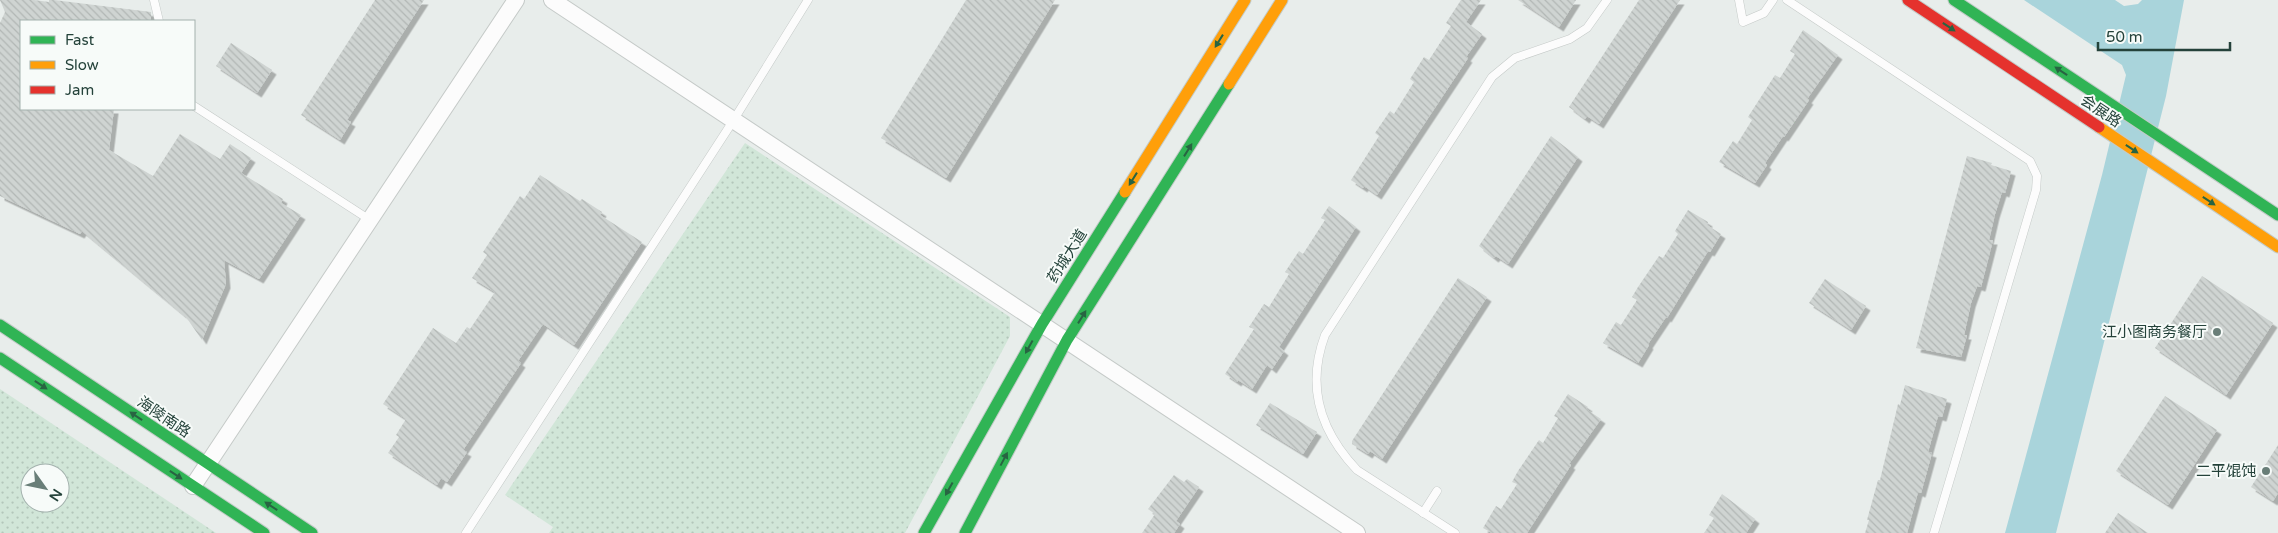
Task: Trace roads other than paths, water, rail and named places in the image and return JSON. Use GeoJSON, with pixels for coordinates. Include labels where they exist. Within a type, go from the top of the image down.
{"type":"FeatureCollection","features":[{"type":"Feature","properties":{"kind":"main road","name":"药城大道"},"geometry":{"type":"LineString","coordinates":[[924,533],[1042,324],[1245,0]]}},
{"type":"Feature","properties":{"kind":"main road"},"geometry":{"type":"LineString","coordinates":[[965,533],[1067,340],[1282,0]]}},
{"type":"Feature","properties":{"kind":"main road","name":"会展路"},"geometry":{"type":"LineString","coordinates":[[1908,0],[2278,247]]}},
{"type":"Feature","properties":{"kind":"main road","name":"会展路"},"geometry":{"type":"LineString","coordinates":[[1954,0],[2278,215]]}},
{"type":"Feature","properties":{"kind":"main road","name":"海陵南路"},"geometry":{"type":"LineString","coordinates":[[0,325],[312,533]]}},
{"type":"Feature","properties":{"kind":"main road"},"geometry":{"type":"LineString","coordinates":[[0,358],[264,533]]}},
{"type":"Feature","properties":{"kind":"street"},"geometry":{"type":"LineString","coordinates":[[193,486],[516,0]]}},
{"type":"Feature","properties":{"kind":"street"},"geometry":{"type":"LineString","coordinates":[[552,0],[1357,533]]}},
{"type":"Feature","properties":{"kind":"lane"},"geometry":{"type":"LineString","coordinates":[[154,0],[159,20]]}},
{"type":"Feature","properties":{"kind":"lane"},"geometry":{"type":"LineString","coordinates":[[466,533],[733,121],[808,0]]}},
{"type":"Feature","properties":{"kind":"lane"},"geometry":{"type":"LineString","coordinates":[[1455,533],[1357,470],[1334,442],[1325,425],[1316,390],[1318,353],[1325,335],[1492,78],[1515,58],[1570,39],[1587,28],[1607,0]]}},
{"type":"Feature","properties":{"kind":"lane"},"geometry":{"type":"LineString","coordinates":[[1739,0],[1743,22],[1764,13],[1773,0]]}},
{"type":"Feature","properties":{"kind":"lane"},"geometry":{"type":"LineString","coordinates":[[1787,0],[2030,161],[2037,176],[2036,190],[1934,533]]}},
{"type":"Feature","properties":{"kind":"lane"},"geometry":{"type":"LineString","coordinates":[[195,107],[370,220]]}},
{"type":"Feature","properties":{"kind":"lane"},"geometry":{"type":"LineString","coordinates":[[1424,513],[1437,491]]}},
{"type":"Feature","properties":{"kind":"water"},"geometry":{"type":"Polygon","coordinates":[[[2024,0],[2115,0],[2124,6],[2138,4],[2142,0],[2184,0],[2166,96],[2056,533],[2005,533],[2102,175],[2126,75],[2122,65],[2024,0]]]}},
{"type":"Feature","properties":{"kind":"place","name":"江小图商务餐厅"},"geometry":{"type":"Point","coordinates":[2217,332]}},
{"type":"Feature","properties":{"kind":"place","name":"二平馄饨"},"geometry":{"type":"Point","coordinates":[2266,471]}}]}
